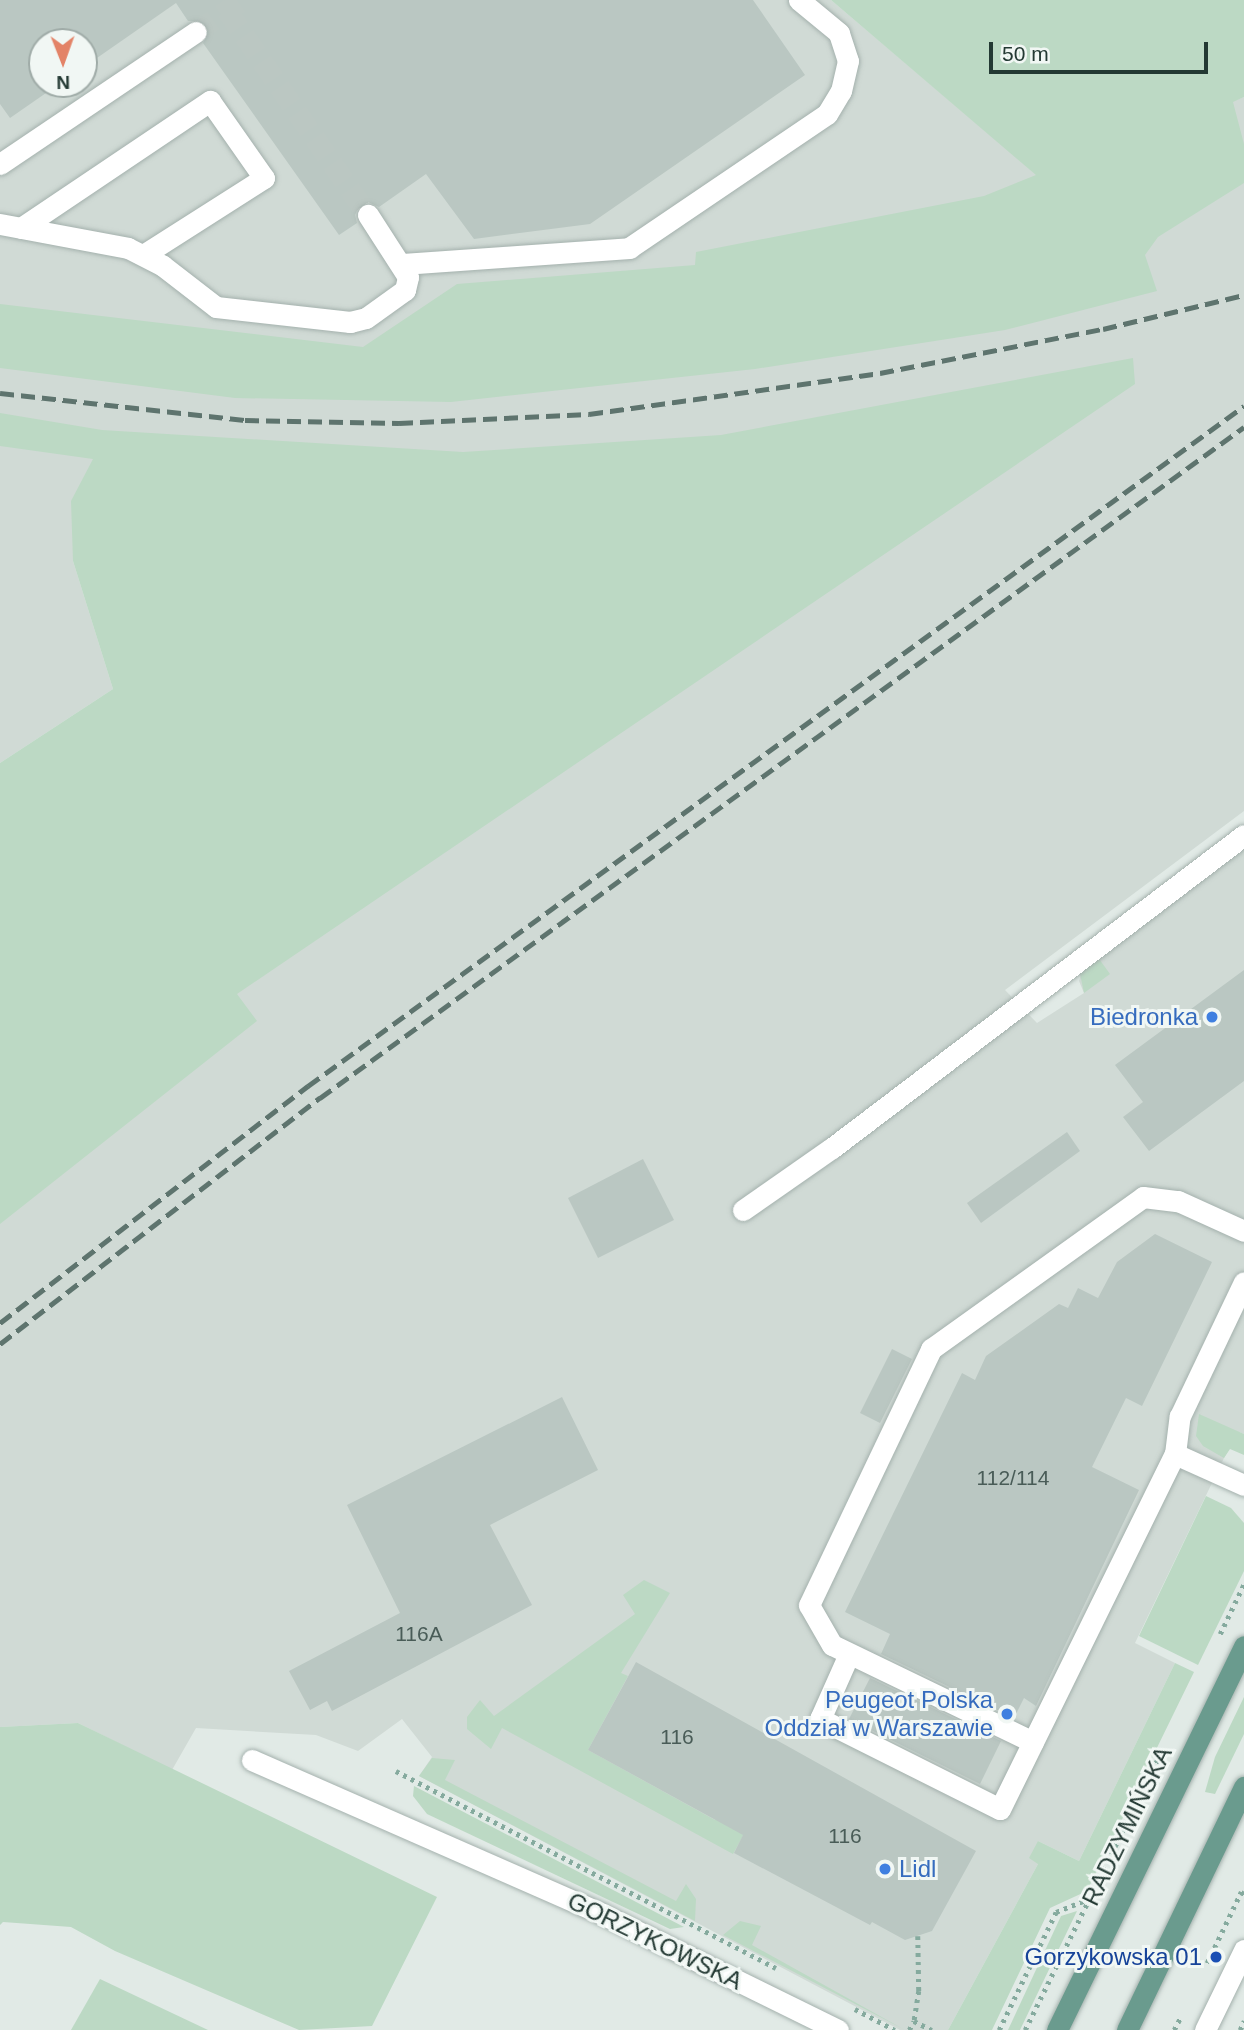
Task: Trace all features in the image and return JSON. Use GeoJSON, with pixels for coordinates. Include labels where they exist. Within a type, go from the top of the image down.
{"type":"FeatureCollection","features":[{"type":"Feature","properties":{"kind":"main road","name":"RADZYMIŃSKA"},"geometry":{"type":"LineString","coordinates":[[1057,2030],[1244,1646]]}},
{"type":"Feature","properties":{"kind":"main road"},"geometry":{"type":"LineString","coordinates":[[1127,2030],[1244,1787]]}},
{"type":"Feature","properties":{"kind":"street"},"geometry":{"type":"LineString","coordinates":[[402,264],[629,248],[827,114],[841,91],[848,61],[839,33],[799,0]]}},
{"type":"Feature","properties":{"kind":"street"},"geometry":{"type":"LineString","coordinates":[[0,164],[196,32]]}},
{"type":"Feature","properties":{"kind":"street"},"geometry":{"type":"LineString","coordinates":[[22,228],[210,101],[264,178],[143,255]]}},
{"type":"Feature","properties":{"kind":"street"},"geometry":{"type":"LineString","coordinates":[[0,223],[128,248],[143,255],[216,307],[350,322],[366,318],[405,290],[408,277],[368,215]]}},
{"type":"Feature","properties":{"kind":"street"},"geometry":{"type":"LineString","coordinates":[[743,1210],[842,1140],[1244,835]]}},
{"type":"Feature","properties":{"kind":"street"},"geometry":{"type":"LineString","coordinates":[[1033,1742],[832,1645],[808,1605],[931,1349],[1143,1197],[1178,1201],[1244,1230]]}},
{"type":"Feature","properties":{"kind":"street"},"geometry":{"type":"LineString","coordinates":[[849,1654],[820,1719],[1000,1809],[1175,1454],[1180,1416],[1244,1282]]}},
{"type":"Feature","properties":{"kind":"street"},"geometry":{"type":"LineString","coordinates":[[1175,1454],[1244,1485]]}},
{"type":"Feature","properties":{"kind":"street","name":"GORZYKOWSKA"},"geometry":{"type":"LineString","coordinates":[[252,1760],[602,1914],[838,2030]]}},
{"type":"Feature","properties":{"kind":"street"},"geometry":{"type":"LineString","coordinates":[[1205,2030],[1244,1950]]}},
{"type":"Feature","properties":{"kind":"path"},"geometry":{"type":"LineString","coordinates":[[1214,1645],[1244,1584]]}},
{"type":"Feature","properties":{"kind":"path"},"geometry":{"type":"LineString","coordinates":[[1025,2030],[1160,1754]]}},
{"type":"Feature","properties":{"kind":"path"},"geometry":{"type":"LineString","coordinates":[[396,1771],[789,1975]]}},
{"type":"Feature","properties":{"kind":"path"},"geometry":{"type":"LineString","coordinates":[[999,2030],[1056,1912],[1089,1899]]}},
{"type":"Feature","properties":{"kind":"path"},"geometry":{"type":"LineString","coordinates":[[909,2030],[914,2021],[919,1992],[918,1936]]}},
{"type":"Feature","properties":{"kind":"path"},"geometry":{"type":"LineString","coordinates":[[848,2006],[895,2030]]}},
{"type":"Feature","properties":{"kind":"path"},"geometry":{"type":"LineString","coordinates":[[914,2021],[932,2030]]}},
{"type":"Feature","properties":{"kind":"path"},"geometry":{"type":"LineString","coordinates":[[1240,2030],[1244,2021]]}},
{"type":"Feature","properties":{"kind":"shaded area"},"geometry":{"type":"Polygon","coordinates":[[[0,0],[831,0],[1037,175],[1244,97],[1244,811],[1005,990],[1037,1023],[1084,993],[1079,981],[1083,969],[1244,847],[1244,1434],[1239,1432],[1224,1458],[1135,1643],[1175,1663],[1079,1861],[1038,1841],[1038,1864],[948,2030],[900,2030],[419,1776],[432,1757],[402,1719],[358,1751],[316,1735],[196,1728],[172,1770],[78,1723],[0,1727],[0,811],[480,564],[73,561],[113,689],[0,763],[0,0]]]}},
{"type":"Feature","properties":{"kind":"green space"},"geometry":{"type":"Polygon","coordinates":[[[831,0],[1244,0],[1244,97],[1233,102],[1244,144],[1244,183],[1158,237],[1145,255],[1157,291],[1005,330],[755,369],[451,402],[235,398],[0,368],[0,304],[363,347],[457,284],[695,265],[696,252],[984,196],[1036,175],[831,0]]]}},
{"type":"Feature","properties":{"kind":"green space"},"geometry":{"type":"Polygon","coordinates":[[[1133,358],[1135,384],[237,994],[257,1021],[0,1224],[0,763],[113,689],[73,561],[71,501],[93,459],[0,446],[0,413],[102,430],[463,452],[721,435],[1133,358]]]}},
{"type":"Feature","properties":{"kind":"green space"},"geometry":{"type":"Polygon","coordinates":[[[1097,956],[1110,974],[1084,993],[1080,974],[1097,956]]]}},
{"type":"Feature","properties":{"kind":"green space"},"geometry":{"type":"Polygon","coordinates":[[[1199,1414],[1244,1434],[1244,1455],[1230,1449],[1224,1458],[1203,1446],[1196,1436],[1199,1414]]]}},
{"type":"Feature","properties":{"kind":"green space"},"geometry":{"type":"Polygon","coordinates":[[[1206,1496],[1231,1508],[1244,1523],[1244,1571],[1198,1665],[1139,1636],[1206,1496]]]}},
{"type":"Feature","properties":{"kind":"green space"},"geometry":{"type":"Polygon","coordinates":[[[644,1580],[670,1593],[621,1673],[628,1676],[588,1750],[715,1820],[751,1821],[733,1854],[502,1728],[491,1749],[467,1729],[467,1717],[480,1700],[494,1716],[635,1614],[623,1595],[644,1580]]]}},
{"type":"Feature","properties":{"kind":"green space"},"geometry":{"type":"Polygon","coordinates":[[[1175,1663],[1194,1672],[1087,1891],[1050,1908],[992,2030],[948,2030],[1038,1864],[1029,1858],[1038,1841],[1079,1861],[1175,1663]]]}},
{"type":"Feature","properties":{"kind":"green space"},"geometry":{"type":"Polygon","coordinates":[[[1244,1697],[1244,1734],[1215,1794],[1205,1792],[1215,1757],[1244,1697]]]}},
{"type":"Feature","properties":{"kind":"green space"},"geometry":{"type":"Polygon","coordinates":[[[78,1723],[437,1897],[372,2026],[299,2030],[115,1951],[71,1927],[3,1922],[0,1925],[0,1727],[78,1723]]]}},
{"type":"Feature","properties":{"kind":"green space"},"geometry":{"type":"Polygon","coordinates":[[[432,1758],[455,1760],[445,1780],[676,1901],[686,1884],[696,1899],[695,1921],[419,1776],[432,1758]]]}},
{"type":"Feature","properties":{"kind":"green space"},"geometry":{"type":"Polygon","coordinates":[[[414,1786],[684,1927],[670,1929],[427,1814],[413,1796],[414,1786]]]}},
{"type":"Feature","properties":{"kind":"green space"},"geometry":{"type":"Polygon","coordinates":[[[1077,1911],[1020,2030],[1008,2030],[1061,1916],[1077,1911]]]}},
{"type":"Feature","properties":{"kind":"green space"},"geometry":{"type":"Polygon","coordinates":[[[740,1921],[761,1926],[752,1945],[905,2030],[723,1935],[740,1921]]]}},
{"type":"Feature","properties":{"kind":"green space"},"geometry":{"type":"Polygon","coordinates":[[[100,1979],[208,2030],[71,2030],[100,1979]]]}},
{"type":"Feature","properties":{"kind":"building"},"geometry":{"type":"Polygon","coordinates":[[[0,0],[753,0],[805,75],[590,224],[474,239],[426,174],[379,207],[368,202],[360,204],[355,215],[357,223],[339,235],[203,43],[209,32],[202,21],[188,21],[176,3],[98,57],[98,28],[28,28],[28,98],[39,98],[10,118],[0,104],[0,0]]]}},
{"type":"Feature","properties":{"kind":"building","name":"Biedronka"},"geometry":{"type":"Polygon","coordinates":[[[1244,970],[1244,1081],[1149,1151],[1123,1117],[1143,1102],[1115,1065],[1244,970]]]}},
{"type":"Feature","properties":{"kind":"building"},"geometry":{"type":"Polygon","coordinates":[[[1067,1132],[1080,1151],[981,1223],[967,1203],[1067,1132]]]}},
{"type":"Feature","properties":{"kind":"building"},"geometry":{"type":"Polygon","coordinates":[[[643,1159],[674,1220],[598,1258],[568,1198],[643,1159]]]}},
{"type":"Feature","properties":{"kind":"building"},"geometry":{"type":"Polygon","coordinates":[[[1155,1234],[1212,1262],[1142,1406],[1126,1398],[1092,1467],[1139,1490],[1036,1706],[1024,1698],[1014,1718],[881,1654],[890,1634],[845,1612],[962,1373],[975,1380],[986,1356],[1059,1304],[1068,1308],[1078,1288],[1098,1298],[1117,1262],[1155,1234]]]}},
{"type":"Feature","properties":{"kind":"building"},"geometry":{"type":"Polygon","coordinates":[[[892,1349],[912,1359],[880,1423],[860,1413],[892,1349]]]}},
{"type":"Feature","properties":{"kind":"building"},"geometry":{"type":"Polygon","coordinates":[[[562,1397],[598,1470],[490,1525],[532,1605],[332,1711],[327,1701],[310,1710],[289,1671],[400,1613],[347,1505],[562,1397]]]}},
{"type":"Feature","properties":{"kind":"building"},"geometry":{"type":"Polygon","coordinates":[[[636,1662],[976,1851],[932,1931],[905,1940],[872,1922],[870,1925],[734,1853],[743,1835],[588,1750],[636,1662]]]}},
{"type":"Feature","properties":{"kind":"building"},"geometry":{"type":"Polygon","coordinates":[[[870,1678],[1001,1741],[980,1784],[849,1719],[870,1678]]]}},
{"type":"Feature","properties":{"kind":"tunnel"},"geometry":{"type":"LineString","coordinates":[[196,32],[242,0]]}},
{"type":"Feature","properties":{"kind":"tunnel"},"geometry":{"type":"LineString","coordinates":[[227,10],[368,215]]}},
{"type":"Feature","properties":{"kind":"railway"},"geometry":{"type":"LineString","coordinates":[[0,393],[245,420],[399,423],[589,414],[880,373],[1103,329],[1244,295]]}},
{"type":"Feature","properties":{"kind":"railway"},"geometry":{"type":"LineString","coordinates":[[0,1323],[308,1086],[1244,406]]}},
{"type":"Feature","properties":{"kind":"railway"},"geometry":{"type":"LineString","coordinates":[[0,1344],[320,1098],[1244,427]]}},
{"type":"Feature","properties":{"kind":"place","name":"Biedronka"},"geometry":{"type":"Point","coordinates":[1212,1017]}},
{"type":"Feature","properties":{"kind":"place","name":"Peugeot Polska Oddział w Warszawie"},"geometry":{"type":"Point","coordinates":[1007,1714]}},
{"type":"Feature","properties":{"kind":"place","name":"Lidl"},"geometry":{"type":"Point","coordinates":[885,1869]}},
{"type":"Feature","properties":{"kind":"place","name":"Gorzykowska 01"},"geometry":{"type":"Point","coordinates":[1216,1957]}}]}
